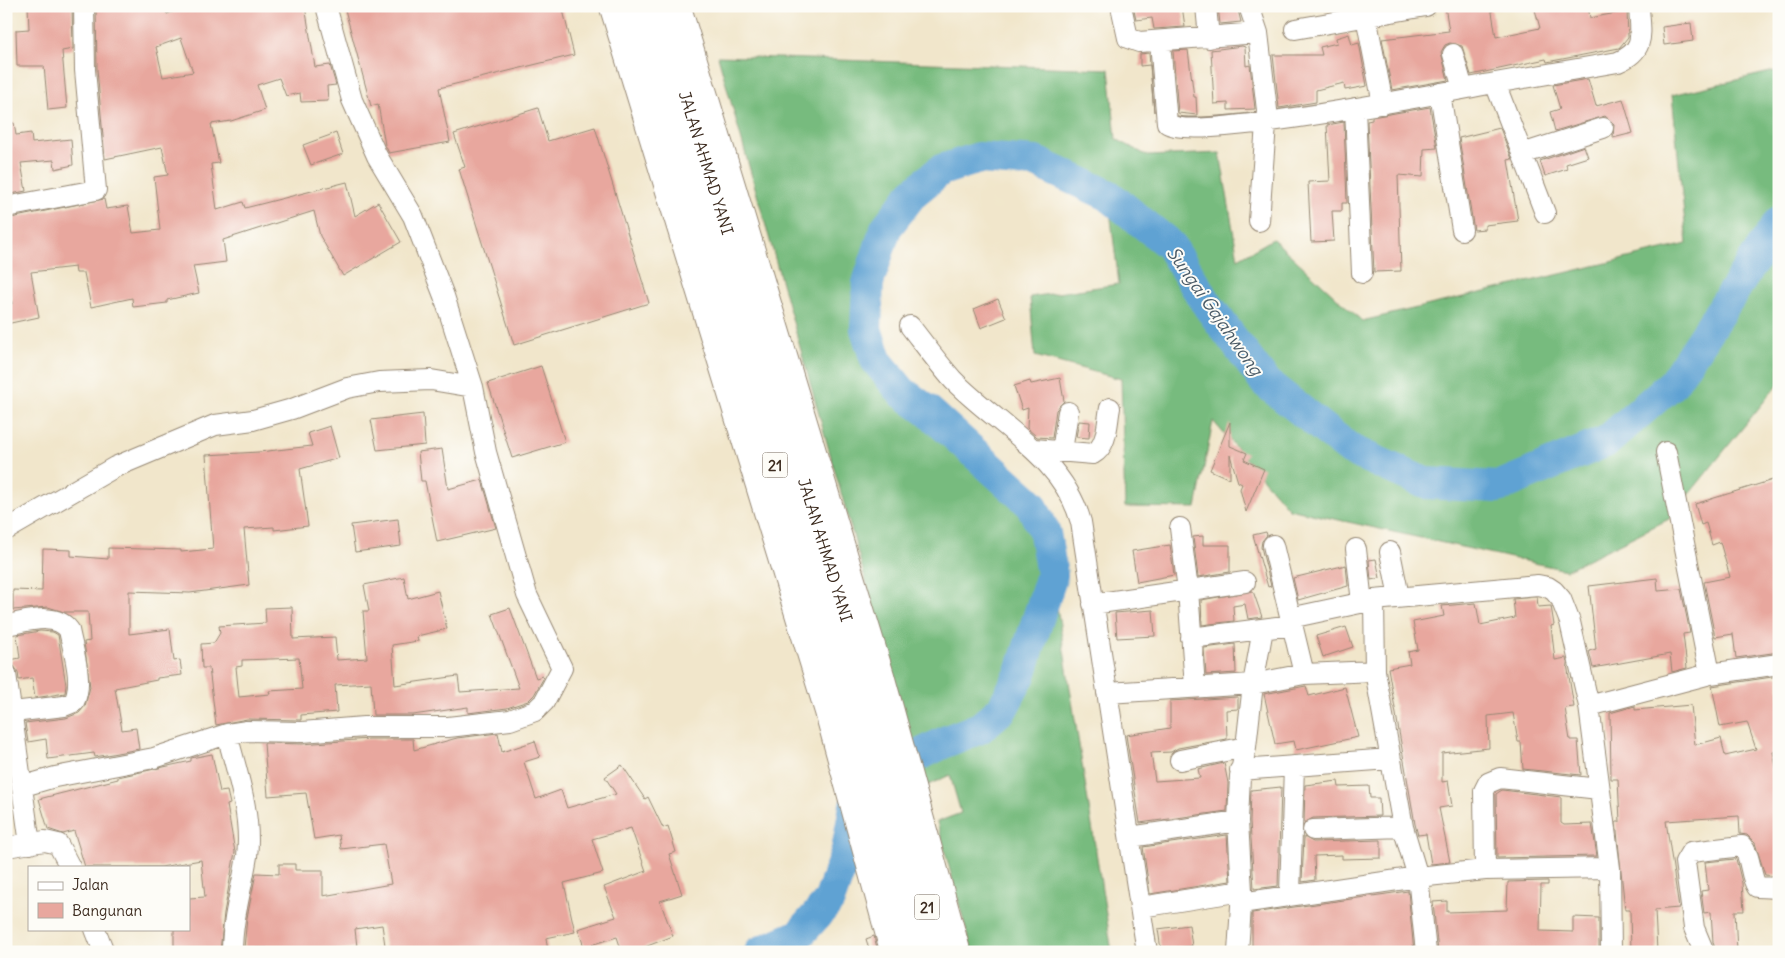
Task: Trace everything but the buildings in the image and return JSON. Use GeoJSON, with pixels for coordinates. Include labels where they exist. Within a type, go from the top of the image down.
{"type":"FeatureCollection","features":[{"type":"Feature","properties":{"kind":"highway","name":"JALAN AHMAD YANI"},"geometry":{"type":"LineString","coordinates":[[635,6],[664,65],[855,718],[914,903],[940,952]]}},
{"type":"Feature","properties":{"kind":"highway","name":"JALAN AHMAD YANI"},"geometry":{"type":"LineString","coordinates":[[658,6],[664,65]]}},
{"type":"Feature","properties":{"kind":"highway","name":"JALAN AHMAD YANI"},"geometry":{"type":"LineString","coordinates":[[705,201],[874,679],[855,718]]}},
{"type":"Feature","properties":{"kind":"highway","name":"JALAN AHMAD YANI"},"geometry":{"type":"LineString","coordinates":[[914,903],[916,952]]}},
{"type":"Feature","properties":{"kind":"street"},"geometry":{"type":"LineString","coordinates":[[6,207],[96,190],[85,70],[84,6]]}},
{"type":"Feature","properties":{"kind":"street"},"geometry":{"type":"LineString","coordinates":[[24,786],[55,776],[154,758],[227,734],[247,731],[310,732],[364,727],[470,725],[510,720],[535,711],[544,702],[562,668],[527,595],[486,452],[473,387],[444,296],[413,216],[377,156],[350,95],[326,6]]}},
{"type":"Feature","properties":{"kind":"street"},"geometry":{"type":"LineString","coordinates":[[612,6],[664,65],[705,201]]}},
{"type":"Feature","properties":{"kind":"street"},"geometry":{"type":"LineString","coordinates":[[664,65],[678,6]]}},
{"type":"Feature","properties":{"kind":"street"},"geometry":{"type":"LineString","coordinates":[[1121,6],[1128,38],[1139,42],[1160,42],[1258,33]]}},
{"type":"Feature","properties":{"kind":"street"},"geometry":{"type":"LineString","coordinates":[[1206,6],[1209,38]]}},
{"type":"Feature","properties":{"kind":"street"},"geometry":{"type":"LineString","coordinates":[[1249,6],[1258,33],[1267,110],[1259,221]]}},
{"type":"Feature","properties":{"kind":"street"},"geometry":{"type":"LineString","coordinates":[[1295,29],[1365,11],[1426,6]]}},
{"type":"Feature","properties":{"kind":"street"},"geometry":{"type":"LineString","coordinates":[[1160,42],[1166,122],[1170,126],[1199,128],[1265,122],[1383,104],[1618,62],[1632,56],[1639,47],[1640,6]]}},
{"type":"Feature","properties":{"kind":"street"},"geometry":{"type":"LineString","coordinates":[[1365,11],[1383,104]]}},
{"type":"Feature","properties":{"kind":"street"},"geometry":{"type":"LineString","coordinates":[[1453,54],[1463,89]]}},
{"type":"Feature","properties":{"kind":"street"},"geometry":{"type":"LineString","coordinates":[[1494,83],[1545,213]]}},
{"type":"Feature","properties":{"kind":"street"},"geometry":{"type":"LineString","coordinates":[[1440,93],[1462,230]]}},
{"type":"Feature","properties":{"kind":"street"},"geometry":{"type":"LineString","coordinates":[[1355,108],[1362,273]]}},
{"type":"Feature","properties":{"kind":"street"},"geometry":{"type":"LineString","coordinates":[[1522,154],[1603,128]]}},
{"type":"Feature","properties":{"kind":"street"},"geometry":{"type":"LineString","coordinates":[[910,326],[953,380],[1034,449],[1069,493],[1077,507],[1147,952]]}},
{"type":"Feature","properties":{"kind":"street"},"geometry":{"type":"LineString","coordinates":[[6,530],[115,467],[214,424],[261,418],[292,409],[347,388],[379,382],[432,380],[473,387]]}},
{"type":"Feature","properties":{"kind":"street"},"geometry":{"type":"LineString","coordinates":[[1034,449],[1097,452],[1104,442],[1110,408]]}},
{"type":"Feature","properties":{"kind":"street"},"geometry":{"type":"LineString","coordinates":[[1062,451],[1068,412]]}},
{"type":"Feature","properties":{"kind":"street"},"geometry":{"type":"LineString","coordinates":[[1666,452],[1710,674]]}},
{"type":"Feature","properties":{"kind":"street"},"geometry":{"type":"LineString","coordinates":[[1180,528],[1188,590],[1195,688]]}},
{"type":"Feature","properties":{"kind":"street"},"geometry":{"type":"LineString","coordinates":[[1273,545],[1304,674]]}},
{"type":"Feature","properties":{"kind":"street"},"geometry":{"type":"LineString","coordinates":[[1356,549],[1368,601],[1375,671],[1390,759],[1403,827],[1418,876],[1426,952]]}},
{"type":"Feature","properties":{"kind":"street"},"geometry":{"type":"LineString","coordinates":[[1390,552],[1399,597]]}},
{"type":"Feature","properties":{"kind":"street"},"geometry":{"type":"LineString","coordinates":[[1093,604],[1245,582]]}},
{"type":"Feature","properties":{"kind":"street"},"geometry":{"type":"LineString","coordinates":[[1191,638],[1262,629],[1368,601],[1538,585],[1548,587],[1561,599],[1570,622],[1589,706],[1610,868],[1611,952]]}},
{"type":"Feature","properties":{"kind":"street"},"geometry":{"type":"LineString","coordinates":[[6,624],[43,619],[57,620],[65,624],[69,630],[77,677],[78,695],[74,702],[64,706],[13,712]]}},
{"type":"Feature","properties":{"kind":"street"},"geometry":{"type":"LineString","coordinates":[[1238,952],[1242,897],[1238,821],[1240,770],[1246,747],[1252,684],[1262,629]]}},
{"type":"Feature","properties":{"kind":"street"},"geometry":{"type":"LineString","coordinates":[[1589,706],[1710,674],[1779,664]]}},
{"type":"Feature","properties":{"kind":"street"},"geometry":{"type":"LineString","coordinates":[[1107,693],[1252,684],[1304,674],[1375,671]]}},
{"type":"Feature","properties":{"kind":"street"},"geometry":{"type":"LineString","coordinates":[[6,674],[13,712],[12,754],[24,786],[30,844]]}},
{"type":"Feature","properties":{"kind":"street"},"geometry":{"type":"LineString","coordinates":[[855,718],[914,903],[958,952]]}},
{"type":"Feature","properties":{"kind":"street"},"geometry":{"type":"LineString","coordinates":[[227,734],[242,795],[247,829],[247,855],[236,906],[232,952]]}},
{"type":"Feature","properties":{"kind":"street"},"geometry":{"type":"LineString","coordinates":[[1180,760],[1246,747]]}},
{"type":"Feature","properties":{"kind":"street"},"geometry":{"type":"LineString","coordinates":[[1240,770],[1390,759]]}},
{"type":"Feature","properties":{"kind":"street"},"geometry":{"type":"LineString","coordinates":[[1290,894],[1294,766]]}},
{"type":"Feature","properties":{"kind":"street"},"geometry":{"type":"LineString","coordinates":[[1485,870],[1484,791],[1488,783],[1500,778],[1599,789]]}},
{"type":"Feature","properties":{"kind":"street"},"geometry":{"type":"LineString","coordinates":[[1130,838],[1238,821]]}},
{"type":"Feature","properties":{"kind":"street"},"geometry":{"type":"LineString","coordinates":[[1313,830],[1403,827]]}},
{"type":"Feature","properties":{"kind":"street"},"geometry":{"type":"LineString","coordinates":[[6,847],[50,841],[58,844],[69,866]]}},
{"type":"Feature","properties":{"kind":"street"},"geometry":{"type":"LineString","coordinates":[[1704,952],[1694,928],[1685,862],[1691,852],[1742,846],[1748,852],[1751,874],[1757,887],[1779,888]]}},
{"type":"Feature","properties":{"kind":"street"},"geometry":{"type":"LineString","coordinates":[[1141,907],[1290,894],[1418,876],[1485,870],[1610,868]]}},
{"type":"Feature","properties":{"kind":"street"},"geometry":{"type":"LineString","coordinates":[[893,952],[914,903]]}},
{"type":"Feature","properties":{"kind":"street"},"geometry":{"type":"LineString","coordinates":[[95,930],[104,952]]}},
{"type":"Feature","properties":{"kind":"green space"},"geometry":{"type":"Polygon","coordinates":[[[718,56],[1109,69],[1116,139],[1148,156],[1220,153],[1238,259],[1273,239],[1362,321],[1687,244],[1672,95],[1779,70],[1779,383],[1669,519],[1566,570],[1289,509],[1213,421],[1196,508],[1125,507],[1121,379],[1035,356],[1030,297],[1119,284],[1108,195],[979,158],[913,193],[886,228],[876,360],[902,392],[928,411],[993,467],[1052,575],[1112,952],[972,952],[937,822],[961,813],[950,775],[924,787],[718,56]]]}},
{"type":"Feature","properties":{"kind":"waterway","name":"Sungai Gajahwong"},"geometry":{"type":"LineString","coordinates":[[760,952],[799,935],[829,901],[847,850],[855,806],[875,777],[947,741],[980,728],[1002,709],[1020,675],[1052,575],[1045,533],[1031,504],[928,411],[902,392],[876,360],[866,329],[868,283],[886,228],[913,193],[941,170],[979,158],[1036,162],[1108,195],[1170,245],[1209,307],[1265,382],[1351,450],[1425,483],[1498,487],[1607,441],[1673,383],[1779,222]]}}]}
